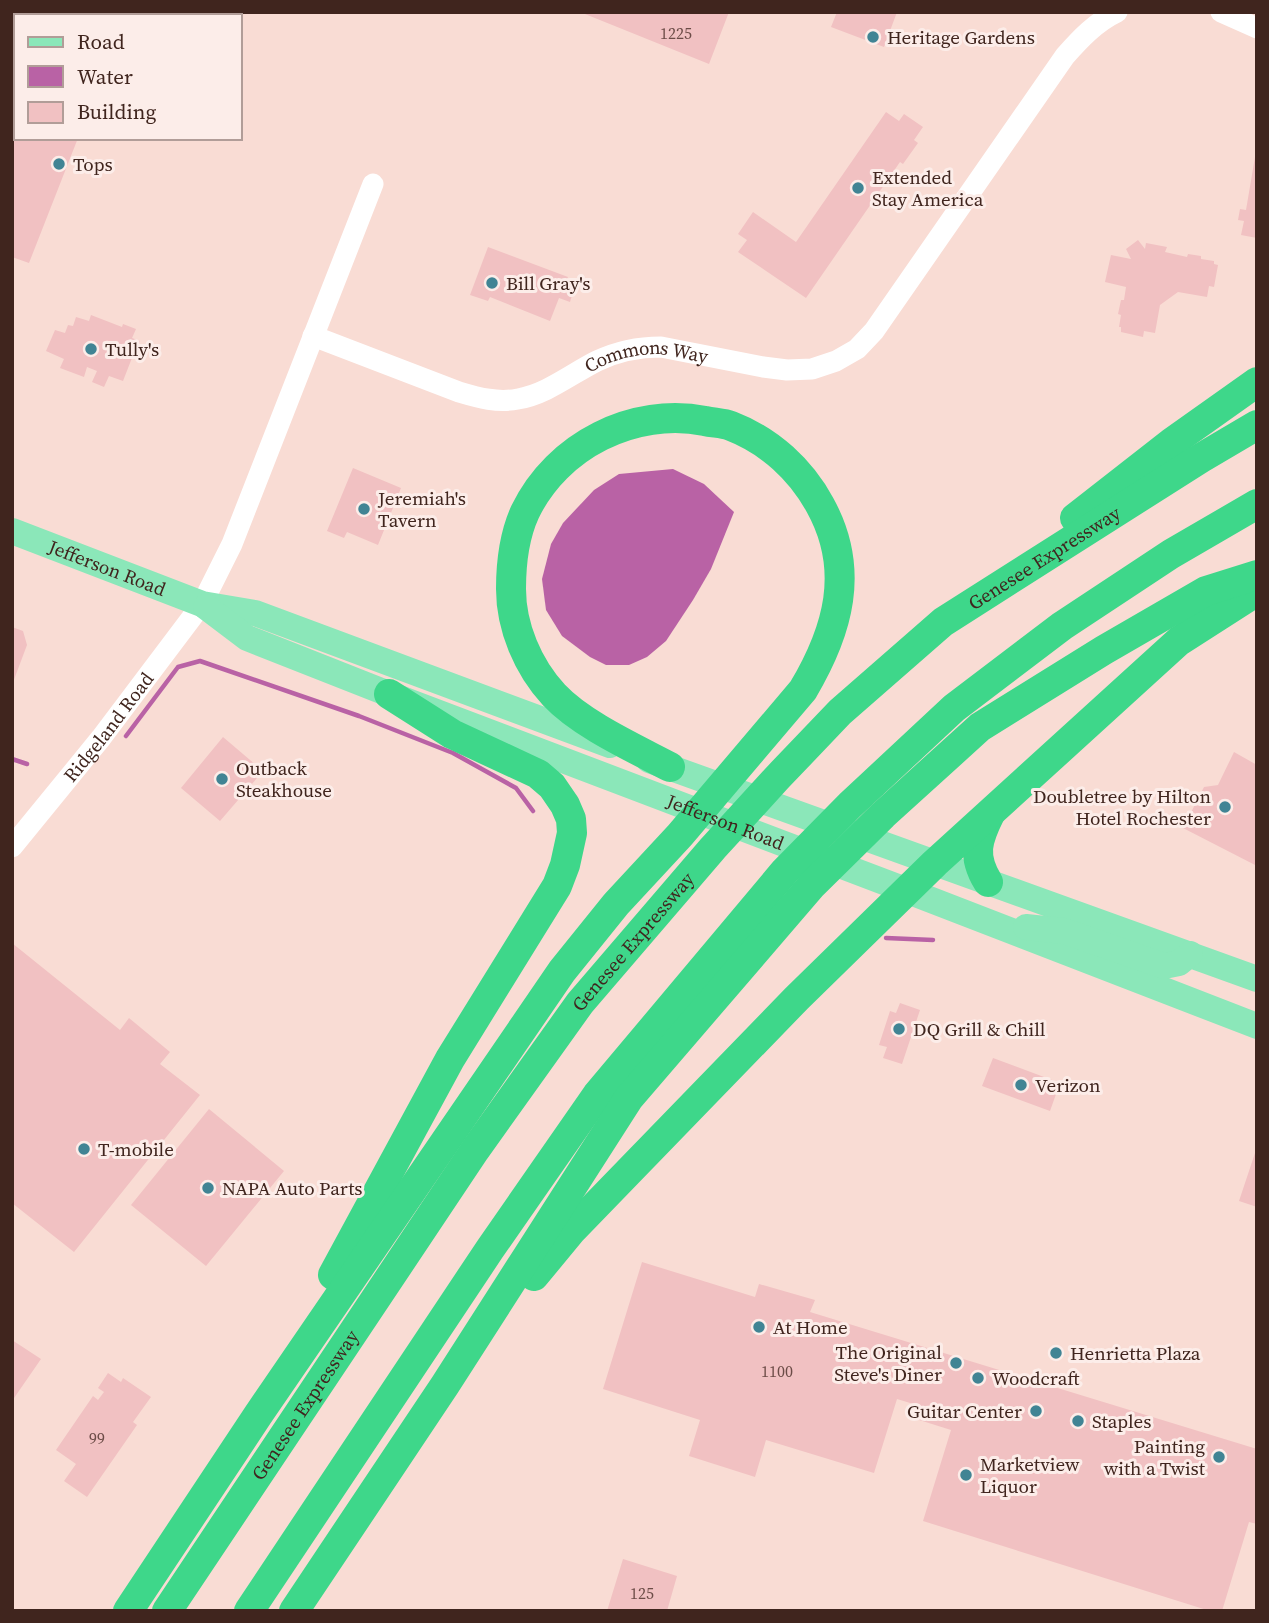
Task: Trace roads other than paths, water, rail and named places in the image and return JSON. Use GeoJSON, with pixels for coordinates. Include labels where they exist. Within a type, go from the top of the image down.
{"type":"FeatureCollection","features":[{"type":"Feature","properties":{"kind":"highway"},"geometry":{"type":"LineString","coordinates":[[943,622],[1171,443],[1257,382]]}},
{"type":"Feature","properties":{"kind":"highway"},"geometry":{"type":"LineString","coordinates":[[128,1611],[258,1415],[562,971],[616,904],[680,835],[803,690],[818,664],[836,614],[839,563],[828,519],[814,494],[782,456],[756,438],[730,426],[698,419],[667,417],[644,420],[601,435],[564,460],[550,475],[526,511],[517,534],[512,555],[511,603],[516,629],[526,654],[542,681],[555,696],[577,715],[670,767]]}},
{"type":"Feature","properties":{"kind":"highway","name":"Genesee Expressway"},"geometry":{"type":"LineString","coordinates":[[167,1611],[482,1139],[580,1003],[777,778],[840,712],[943,622],[1189,465],[1257,425]]}},
{"type":"Feature","properties":{"kind":"highway"},"geometry":{"type":"LineString","coordinates":[[249,1611],[490,1249],[597,1095],[785,871],[850,805],[954,708],[1062,626],[1171,554],[1257,504]]}},
{"type":"Feature","properties":{"kind":"highway"},"geometry":{"type":"LineString","coordinates":[[294,1611],[445,1385],[629,1098],[813,886],[883,815],[980,727],[1206,591],[1257,575]]}},
{"type":"Feature","properties":{"kind":"highway"},"geometry":{"type":"LineString","coordinates":[[445,1385],[572,1230],[797,998],[935,863],[1180,641],[1257,591]]}},
{"type":"Feature","properties":{"kind":"highway"},"geometry":{"type":"LineString","coordinates":[[258,1415],[450,1059],[557,886],[570,848],[571,819],[565,805],[552,786],[538,774],[452,734],[389,694]]}},
{"type":"Feature","properties":{"kind":"highway"},"geometry":{"type":"LineString","coordinates":[[988,882],[979,861],[977,846],[990,813]]}},
{"type":"Feature","properties":{"kind":"main road","name":"Jefferson Road"},"geometry":{"type":"LineString","coordinates":[[12,531],[202,604],[255,613],[670,767],[1257,979]]}},
{"type":"Feature","properties":{"kind":"main road","name":"Jefferson Road"},"geometry":{"type":"LineString","coordinates":[[202,604],[247,638],[1257,1026]]}},
{"type":"Feature","properties":{"kind":"main road"},"geometry":{"type":"LineString","coordinates":[[985,922],[1064,932],[1164,966],[1179,963],[1190,954]]}},
{"type":"Feature","properties":{"kind":"street","name":"Commons Way"},"geometry":{"type":"LineString","coordinates":[[313,336],[459,393],[499,401],[540,393],[597,361],[642,347],[661,347],[787,370],[812,369],[836,361],[857,349],[874,331],[1065,56],[1083,36],[1117,12]]}},
{"type":"Feature","properties":{"kind":"street"},"geometry":{"type":"LineString","coordinates":[[1221,12],[1257,28]]}},
{"type":"Feature","properties":{"kind":"street"},"geometry":{"type":"LineString","coordinates":[[202,604],[232,544],[373,184]]}},
{"type":"Feature","properties":{"kind":"street","name":"Ridgeland Road"},"geometry":{"type":"LineString","coordinates":[[12,847],[101,738],[202,604]]}},
{"type":"Feature","properties":{"kind":"water"},"geometry":{"type":"Polygon","coordinates":[[[673,469],[704,484],[734,512],[711,569],[666,641],[647,657],[629,665],[606,665],[590,657],[562,636],[546,610],[542,579],[551,544],[563,523],[594,490],[619,474],[673,469]]]}},
{"type":"Feature","properties":{"kind":"waterway"},"geometry":{"type":"LineString","coordinates":[[126,736],[178,667],[200,661],[359,716],[453,753],[516,788],[533,811]]}},
{"type":"Feature","properties":{"kind":"waterway"},"geometry":{"type":"LineString","coordinates":[[12,759],[27,764]]}},
{"type":"Feature","properties":{"kind":"waterway"},"geometry":{"type":"LineString","coordinates":[[886,938],[933,940]]}},
{"type":"Feature","properties":{"kind":"place","name":"Heritage Gardens"},"geometry":{"type":"Point","coordinates":[873,37]}},
{"type":"Feature","properties":{"kind":"place","name":"Tops"},"geometry":{"type":"Point","coordinates":[59,164]}},
{"type":"Feature","properties":{"kind":"place","name":"Extended Stay America"},"geometry":{"type":"Point","coordinates":[858,188]}},
{"type":"Feature","properties":{"kind":"place","name":"Bill Gray's"},"geometry":{"type":"Point","coordinates":[492,283]}},
{"type":"Feature","properties":{"kind":"place","name":"Tully's"},"geometry":{"type":"Point","coordinates":[91,349]}},
{"type":"Feature","properties":{"kind":"place","name":"Jeremiah's Tavern"},"geometry":{"type":"Point","coordinates":[364,509]}},
{"type":"Feature","properties":{"kind":"place","name":"Outback Steakhouse"},"geometry":{"type":"Point","coordinates":[222,779]}},
{"type":"Feature","properties":{"kind":"place","name":"Doubletree by Hilton Hotel Rochester"},"geometry":{"type":"Point","coordinates":[1225,807]}},
{"type":"Feature","properties":{"kind":"place","name":"DQ Grill & Chill"},"geometry":{"type":"Point","coordinates":[899,1029]}},
{"type":"Feature","properties":{"kind":"place","name":"Verizon"},"geometry":{"type":"Point","coordinates":[1021,1085]}},
{"type":"Feature","properties":{"kind":"place","name":"T-mobile"},"geometry":{"type":"Point","coordinates":[84,1149]}},
{"type":"Feature","properties":{"kind":"place","name":"NAPA Auto Parts"},"geometry":{"type":"Point","coordinates":[208,1188]}},
{"type":"Feature","properties":{"kind":"place","name":"At Home"},"geometry":{"type":"Point","coordinates":[759,1327]}},
{"type":"Feature","properties":{"kind":"place","name":"Henrietta Plaza"},"geometry":{"type":"Point","coordinates":[1056,1353]}},
{"type":"Feature","properties":{"kind":"place","name":"The Original Steve's Diner"},"geometry":{"type":"Point","coordinates":[956,1363]}},
{"type":"Feature","properties":{"kind":"place","name":"Woodcraft"},"geometry":{"type":"Point","coordinates":[978,1378]}},
{"type":"Feature","properties":{"kind":"place","name":"Guitar Center"},"geometry":{"type":"Point","coordinates":[1036,1411]}},
{"type":"Feature","properties":{"kind":"place","name":"Staples"},"geometry":{"type":"Point","coordinates":[1078,1421]}},
{"type":"Feature","properties":{"kind":"place","name":"Painting with a Twist"},"geometry":{"type":"Point","coordinates":[1219,1457]}},
{"type":"Feature","properties":{"kind":"place","name":"Marketview Liquor"},"geometry":{"type":"Point","coordinates":[966,1475]}}]}
